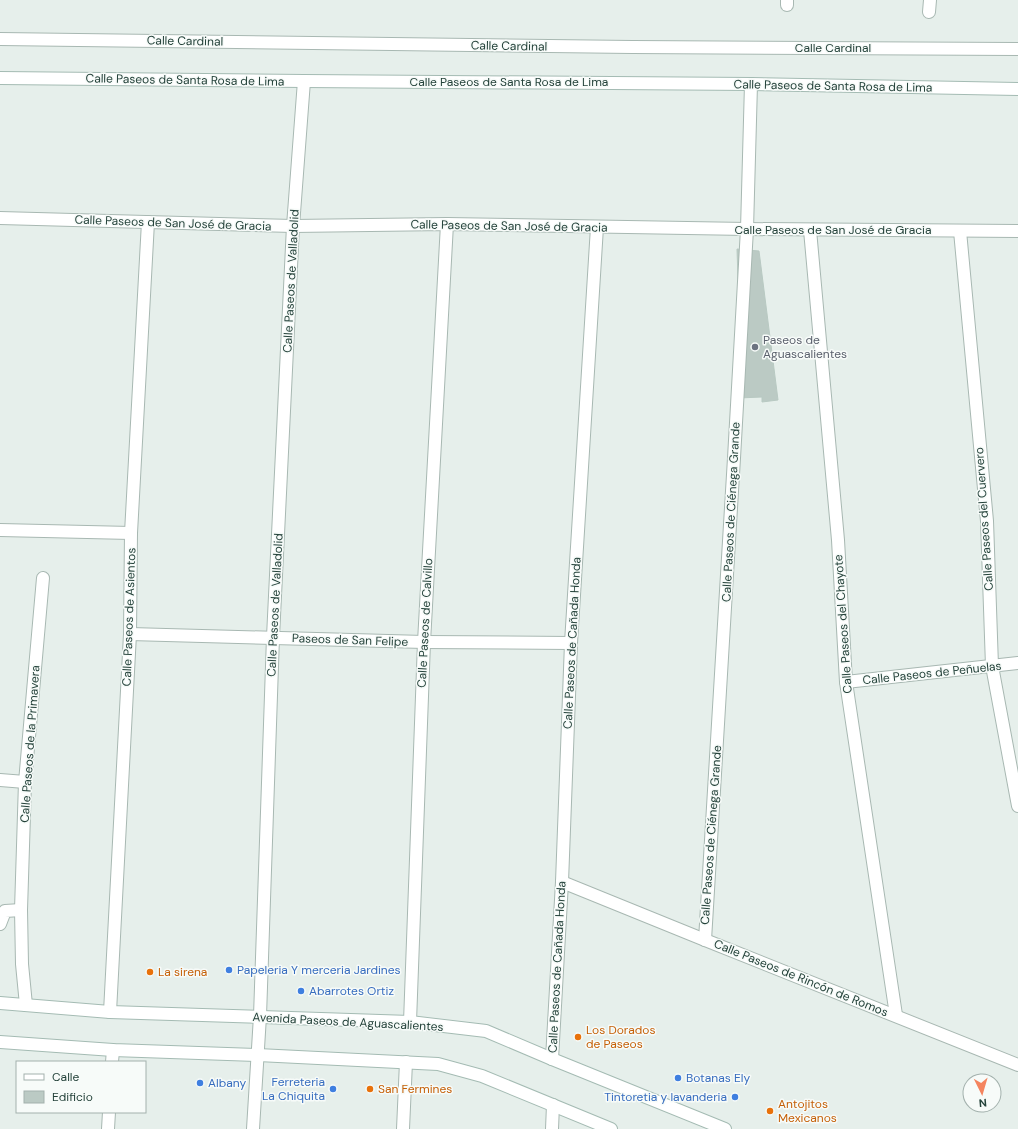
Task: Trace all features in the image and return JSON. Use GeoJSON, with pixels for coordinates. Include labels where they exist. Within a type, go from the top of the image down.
{"type":"FeatureCollection","features":[{"type":"Feature","properties":{"kind":"street","name":"Calle Cardinal"},"geometry":{"type":"LineString","coordinates":[[0,39],[1018,50]]}},
{"type":"Feature","properties":{"kind":"street","name":"Calle Paseos de Santa Rosa de Lima"},"geometry":{"type":"LineString","coordinates":[[0,78],[751,84],[1018,89]]}},
{"type":"Feature","properties":{"kind":"street","name":"Calle Paseos de Valladolid"},"geometry":{"type":"LineString","coordinates":[[253,1129],[260,1016],[273,637],[294,226],[304,81]]}},
{"type":"Feature","properties":{"kind":"street","name":"Calle Paseos de Ciénega Grande"},"geometry":{"type":"LineString","coordinates":[[704,940],[747,229],[751,84]]}},
{"type":"Feature","properties":{"kind":"street","name":"Calle Paseos de San José de Gracia"},"geometry":{"type":"LineString","coordinates":[[0,218],[294,226],[447,224],[1018,232]]}},
{"type":"Feature","properties":{"kind":"street","name":"Calle Paseos de Asientos"},"geometry":{"type":"LineString","coordinates":[[110,1012],[130,634],[131,533],[148,222]]}},
{"type":"Feature","properties":{"kind":"street","name":"Calle Paseos de Calvillo"},"geometry":{"type":"LineString","coordinates":[[410,1022],[424,642],[447,224]]}},
{"type":"Feature","properties":{"kind":"street","name":"Calle Paseos de Cañada Honda"},"geometry":{"type":"LineString","coordinates":[[552,1059],[562,882],[571,643],[597,227]]}},
{"type":"Feature","properties":{"kind":"street","name":"Calle Paseos del Chayote"},"geometry":{"type":"LineString","coordinates":[[810,230],[838,540],[846,682],[896,1015]]}},
{"type":"Feature","properties":{"kind":"street","name":"Calle Paseos del Cuervero"},"geometry":{"type":"LineString","coordinates":[[960,231],[987,521],[992,666],[1018,806]]}},
{"type":"Feature","properties":{"kind":"street"},"geometry":{"type":"LineString","coordinates":[[0,530],[131,533]]}},
{"type":"Feature","properties":{"kind":"street","name":"Calle Paseos de la Primavera"},"geometry":{"type":"LineString","coordinates":[[26,1005],[22,964],[25,782],[43,578]]}},
{"type":"Feature","properties":{"kind":"street","name":"Paseos de San Felipe"},"geometry":{"type":"LineString","coordinates":[[130,634],[424,642],[571,643]]}},
{"type":"Feature","properties":{"kind":"street","name":"Calle Paseos de Peñuelas"},"geometry":{"type":"LineString","coordinates":[[846,682],[1018,663]]}},
{"type":"Feature","properties":{"kind":"street"},"geometry":{"type":"LineString","coordinates":[[0,780],[25,782]]}},
{"type":"Feature","properties":{"kind":"street","name":"Calle Paseos de Rincón de Romos"},"geometry":{"type":"LineString","coordinates":[[562,882],[704,940],[1018,1064]]}},
{"type":"Feature","properties":{"kind":"street"},"geometry":{"type":"LineString","coordinates":[[0,924],[5,911],[22,910]]}},
{"type":"Feature","properties":{"kind":"street","name":"Avenida Paseos de Aguascalientes"},"geometry":{"type":"LineString","coordinates":[[0,1003],[110,1012],[410,1022],[486,1031],[725,1129]]}},
{"type":"Feature","properties":{"kind":"street"},"geometry":{"type":"LineString","coordinates":[[0,1042],[113,1050],[258,1055],[438,1064],[482,1076],[611,1129]]}},
{"type":"Feature","properties":{"kind":"street"},"geometry":{"type":"LineString","coordinates":[[112,1061],[113,1050]]}},
{"type":"Feature","properties":{"kind":"street"},"geometry":{"type":"LineString","coordinates":[[403,1129],[406,1062]]}},
{"type":"Feature","properties":{"kind":"street"},"geometry":{"type":"LineString","coordinates":[[552,1129],[553,1105]]}},
{"type":"Feature","properties":{"kind":"street"},"geometry":{"type":"LineString","coordinates":[[108,1129],[109,1113]]}},
{"type":"Feature","properties":{"kind":"building","name":"Paseos de Aguascalientes"},"geometry":{"type":"Polygon","coordinates":[[[737,249],[759,251],[778,400],[762,402],[762,397],[738,398],[740,309],[737,249]]]}},
{"type":"Feature","properties":{"kind":"place","name":"Paseos de Aguascalientes"},"geometry":{"type":"Point","coordinates":[755,347]}},
{"type":"Feature","properties":{"kind":"place","name":"Papeleria Y merceria Jardines"},"geometry":{"type":"Point","coordinates":[229,970]}},
{"type":"Feature","properties":{"kind":"place","name":"La sirena"},"geometry":{"type":"Point","coordinates":[150,972]}},
{"type":"Feature","properties":{"kind":"place","name":"Abarrotes Ortiz"},"geometry":{"type":"Point","coordinates":[301,991]}},
{"type":"Feature","properties":{"kind":"place","name":"Los Dorados de Paseos"},"geometry":{"type":"Point","coordinates":[578,1037]}},
{"type":"Feature","properties":{"kind":"place","name":"Botanas Ely"},"geometry":{"type":"Point","coordinates":[678,1078]}},
{"type":"Feature","properties":{"kind":"place","name":"Albany"},"geometry":{"type":"Point","coordinates":[200,1083]}},
{"type":"Feature","properties":{"kind":"place","name":"Ferreteria La Chiquita"},"geometry":{"type":"Point","coordinates":[333,1089]}},
{"type":"Feature","properties":{"kind":"place","name":"San Fermines"},"geometry":{"type":"Point","coordinates":[370,1089]}},
{"type":"Feature","properties":{"kind":"place","name":"Tintoretia y lavanderia"},"geometry":{"type":"Point","coordinates":[735,1097]}},
{"type":"Feature","properties":{"kind":"place","name":"Antojitos Mexicanos"},"geometry":{"type":"Point","coordinates":[770,1111]}}]}
